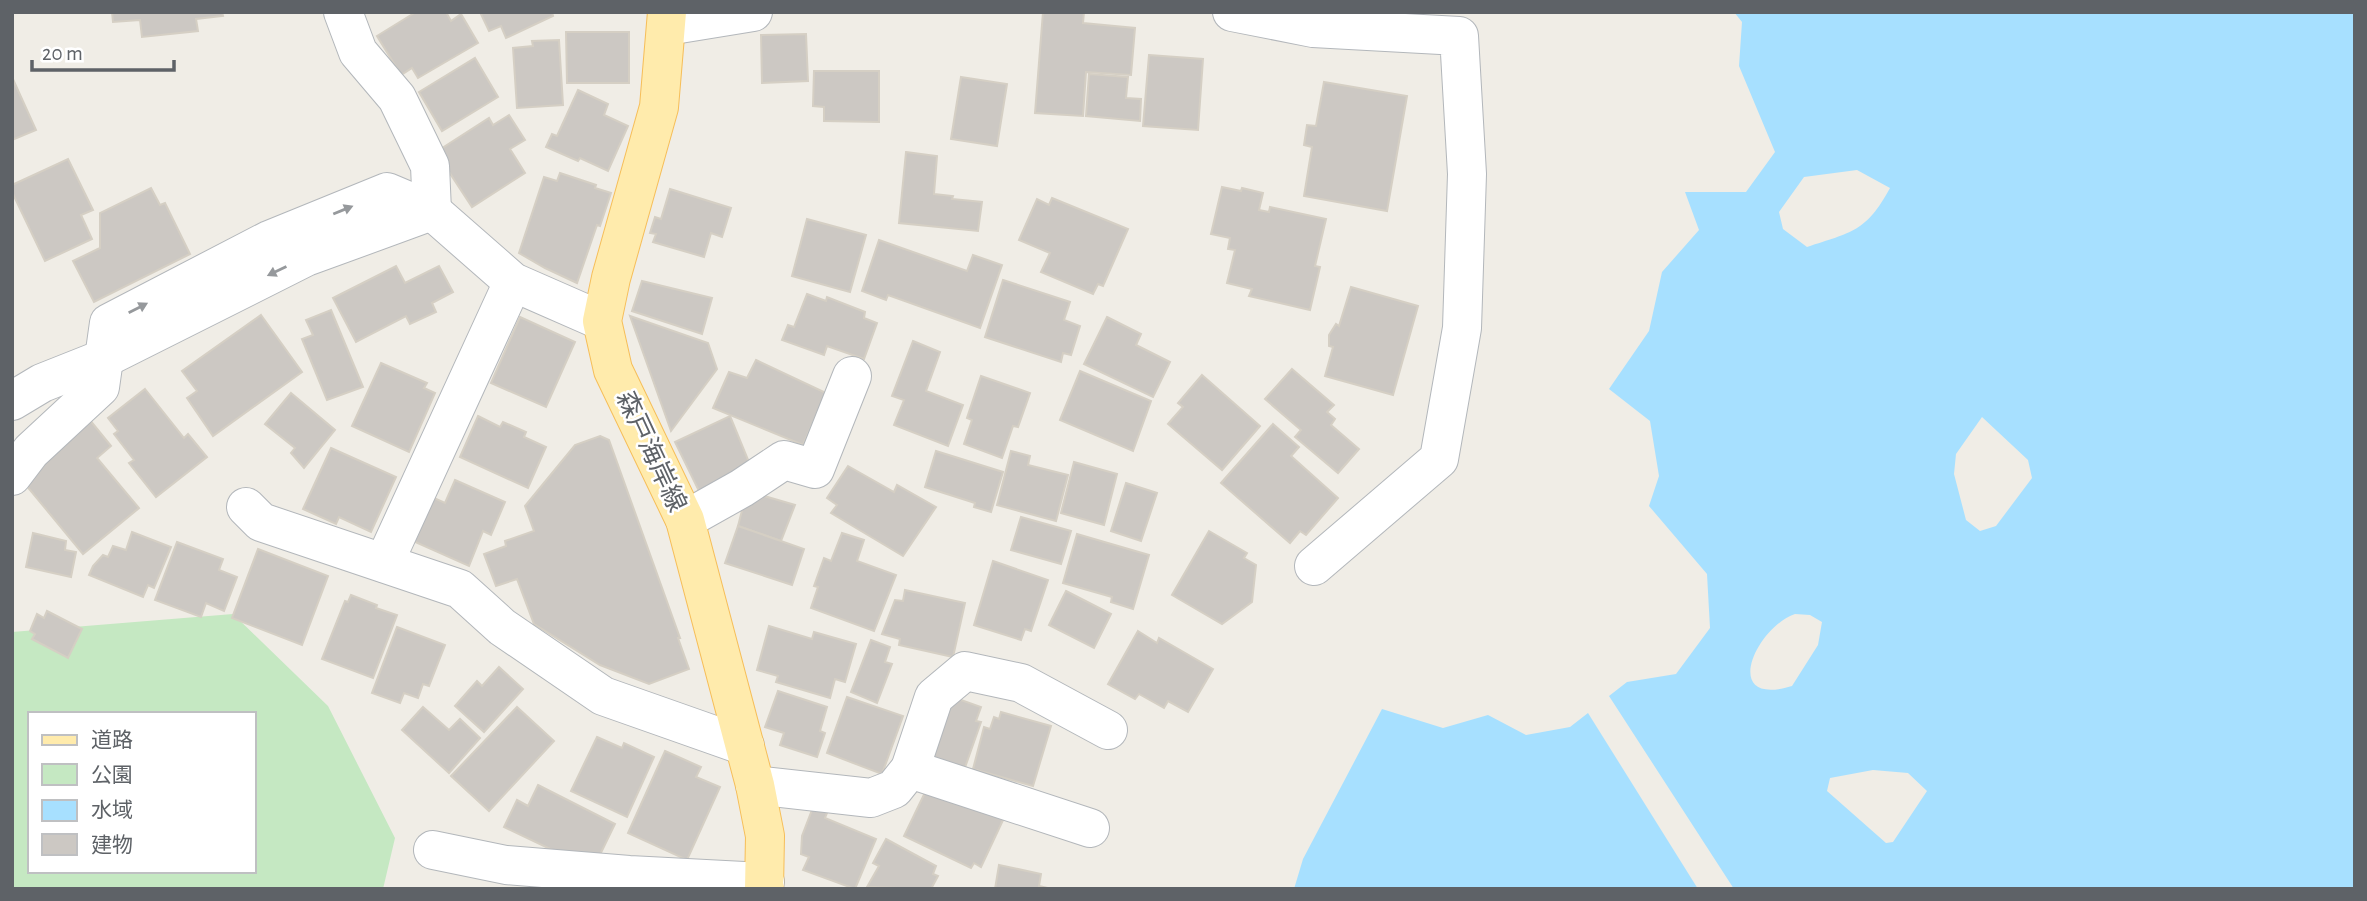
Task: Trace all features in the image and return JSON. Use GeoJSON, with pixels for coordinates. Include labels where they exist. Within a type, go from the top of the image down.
{"type":"FeatureCollection","features":[{"type":"Feature","properties":{"kind":"main road","name":"森戸海岸線"},"geometry":{"type":"LineString","coordinates":[[667,19],[659,107],[611,278],[603,321],[613,370],[685,520],[755,785],[765,835],[764,886]]}},
{"type":"Feature","properties":{"kind":"street"},"geometry":{"type":"LineString","coordinates":[[343,12],[358,52],[397,98],[430,166],[432,211]]}},
{"type":"Feature","properties":{"kind":"street"},"geometry":{"type":"LineString","coordinates":[[667,19],[752,12]]}},
{"type":"Feature","properties":{"kind":"street"},"geometry":{"type":"LineString","coordinates":[[1232,12],[1313,29],[1459,36],[1467,173],[1462,328],[1439,458],[1314,566]]}},
{"type":"Feature","properties":{"kind":"street"},"geometry":{"type":"LineString","coordinates":[[12,476],[31,451],[100,387],[109,323],[269,240],[387,192],[432,211],[513,282],[603,321]]}},
{"type":"Feature","properties":{"kind":"street"},"geometry":{"type":"LineString","coordinates":[[384,563],[513,282]]}},
{"type":"Feature","properties":{"kind":"street"},"geometry":{"type":"LineString","coordinates":[[12,401],[42,383],[105,358]]}},
{"type":"Feature","properties":{"kind":"street"},"geometry":{"type":"LineString","coordinates":[[685,520],[742,488],[784,460],[815,469],[852,376]]}},
{"type":"Feature","properties":{"kind":"street"},"geometry":{"type":"LineString","coordinates":[[246,507],[261,522],[460,589],[502,627],[603,696],[745,746]]}},
{"type":"Feature","properties":{"kind":"street"},"geometry":{"type":"LineString","coordinates":[[755,785],[871,798],[894,789],[910,769],[934,697],[965,671],[1021,683],[1108,730]]}},
{"type":"Feature","properties":{"kind":"street"},"geometry":{"type":"LineString","coordinates":[[910,769],[1090,828]]}},
{"type":"Feature","properties":{"kind":"street"},"geometry":{"type":"LineString","coordinates":[[433,850],[506,865],[764,886]]}},
{"type":"Feature","properties":{"kind":"green space"},"geometry":{"type":"Polygon","coordinates":[[[233,614],[328,706],[395,838],[383,889],[12,889],[12,632],[233,614]]]}},
{"type":"Feature","properties":{"kind":"water"},"geometry":{"type":"Polygon","coordinates":[[[1734,12],[2355,12],[2355,889],[1734,889],[1609,696],[1627,682],[1676,674],[1710,628],[1707,574],[1649,506],[1659,476],[1650,421],[1609,389],[1649,331],[1662,272],[1699,230],[1685,192],[1746,192],[1775,152],[1739,66],[1742,22],[1734,12]],[[1857,170],[1804,177],[1779,212],[1783,229],[1807,247],[1836,238],[1865,222],[1890,188],[1857,170]],[[1982,417],[1956,454],[1954,474],[1966,520],[1980,531],[1996,526],[2032,478],[2028,460],[1982,417]],[[1795,614],[1780,622],[1757,649],[1752,664],[1751,677],[1756,686],[1770,690],[1792,686],[1818,645],[1822,622],[1810,615],[1795,614]],[[1873,770],[1830,778],[1827,791],[1886,843],[1893,842],[1927,791],[1908,773],[1873,770]]]}},
{"type":"Feature","properties":{"kind":"water"},"geometry":{"type":"Polygon","coordinates":[[[1382,709],[1443,728],[1488,715],[1526,735],[1570,727],[1588,713],[1698,889],[1294,889],[1303,859],[1382,709]]]}},
{"type":"Feature","properties":{"kind":"building"},"geometry":{"type":"Polygon","coordinates":[[[112,12],[222,12],[223,16],[196,19],[198,31],[142,37],[140,20],[113,22],[112,12]]]}},
{"type":"Feature","properties":{"kind":"building"},"geometry":{"type":"Polygon","coordinates":[[[416,12],[446,12],[451,21],[461,14],[478,43],[418,78],[412,68],[401,75],[377,36],[416,12]]]}},
{"type":"Feature","properties":{"kind":"building"},"geometry":{"type":"Polygon","coordinates":[[[480,12],[552,12],[553,16],[506,38],[501,26],[489,31],[480,12]]]}},
{"type":"Feature","properties":{"kind":"building"},"geometry":{"type":"Polygon","coordinates":[[[1043,12],[1084,12],[1083,23],[1135,28],[1131,75],[1086,72],[1083,116],[1035,113],[1043,12]]]}},
{"type":"Feature","properties":{"kind":"building"},"geometry":{"type":"Polygon","coordinates":[[[566,32],[629,32],[629,83],[567,83],[566,32]]]}},
{"type":"Feature","properties":{"kind":"building"},"geometry":{"type":"Polygon","coordinates":[[[806,34],[808,81],[762,83],[761,35],[806,34]]]}},
{"type":"Feature","properties":{"kind":"building"},"geometry":{"type":"Polygon","coordinates":[[[559,40],[563,105],[517,108],[513,48],[533,46],[532,41],[559,40]]]}},
{"type":"Feature","properties":{"kind":"building"},"geometry":{"type":"Polygon","coordinates":[[[1149,55],[1203,59],[1198,130],[1143,126],[1149,55]]]}},
{"type":"Feature","properties":{"kind":"building"},"geometry":{"type":"Polygon","coordinates":[[[475,58],[498,97],[442,131],[419,92],[475,58]]]}},
{"type":"Feature","properties":{"kind":"building"},"geometry":{"type":"Polygon","coordinates":[[[814,71],[879,71],[879,122],[824,121],[824,107],[813,106],[814,71]]]}},
{"type":"Feature","properties":{"kind":"building"},"geometry":{"type":"Polygon","coordinates":[[[1089,74],[1128,77],[1126,98],[1141,99],[1140,121],[1086,116],[1089,74]]]}},
{"type":"Feature","properties":{"kind":"building"},"geometry":{"type":"Polygon","coordinates":[[[12,77],[36,130],[12,140],[12,77]]]}},
{"type":"Feature","properties":{"kind":"building"},"geometry":{"type":"Polygon","coordinates":[[[961,77],[1007,84],[997,146],[951,139],[961,77]]]}},
{"type":"Feature","properties":{"kind":"building"},"geometry":{"type":"Polygon","coordinates":[[[1324,82],[1407,96],[1387,211],[1304,196],[1312,147],[1304,145],[1307,125],[1316,126],[1324,82]]]}},
{"type":"Feature","properties":{"kind":"building"},"geometry":{"type":"Polygon","coordinates":[[[578,90],[608,104],[604,115],[628,126],[608,171],[546,147],[552,134],[557,136],[578,90]]]}},
{"type":"Feature","properties":{"kind":"building"},"geometry":{"type":"Polygon","coordinates":[[[509,115],[525,140],[510,149],[525,173],[472,207],[436,152],[489,118],[493,125],[509,115]]]}},
{"type":"Feature","properties":{"kind":"building"},"geometry":{"type":"Polygon","coordinates":[[[906,152],[937,156],[934,194],[982,202],[978,231],[899,223],[906,152]]]}},
{"type":"Feature","properties":{"kind":"building"},"geometry":{"type":"Polygon","coordinates":[[[68,159],[93,210],[81,215],[92,239],[45,261],[12,192],[12,185],[68,159]]]}},
{"type":"Feature","properties":{"kind":"building"},"geometry":{"type":"Polygon","coordinates":[[[560,173],[611,193],[577,283],[519,253],[544,177],[557,181],[560,173]]]}},
{"type":"Feature","properties":{"kind":"building"},"geometry":{"type":"Polygon","coordinates":[[[1222,187],[1263,193],[1259,210],[1269,212],[1270,207],[1326,219],[1315,266],[1320,267],[1310,310],[1249,296],[1252,289],[1227,283],[1235,250],[1228,249],[1230,238],[1211,234],[1222,187]]]}},
{"type":"Feature","properties":{"kind":"building"},"geometry":{"type":"Polygon","coordinates":[[[151,188],[160,205],[165,203],[190,254],[94,302],[73,261],[100,248],[100,213],[151,188]]]}},
{"type":"Feature","properties":{"kind":"building"},"geometry":{"type":"Polygon","coordinates":[[[670,189],[731,208],[722,237],[711,233],[704,257],[653,242],[656,234],[650,233],[655,217],[661,219],[670,189]]]}},
{"type":"Feature","properties":{"kind":"building"},"geometry":{"type":"Polygon","coordinates":[[[1052,198],[1128,229],[1103,286],[1098,284],[1093,294],[1041,272],[1050,253],[1019,240],[1037,199],[1049,205],[1052,198]]]}},
{"type":"Feature","properties":{"kind":"building"},"geometry":{"type":"Polygon","coordinates":[[[807,219],[866,235],[850,292],[792,276],[807,219]]]}},
{"type":"Feature","properties":{"kind":"building"},"geometry":{"type":"Polygon","coordinates":[[[879,240],[967,271],[973,255],[1002,265],[980,328],[888,295],[886,300],[862,291],[879,240]]]}},
{"type":"Feature","properties":{"kind":"building"},"geometry":{"type":"Polygon","coordinates":[[[396,266],[405,283],[439,266],[453,292],[432,303],[436,312],[410,324],[406,316],[356,342],[333,298],[396,266]]]}},
{"type":"Feature","properties":{"kind":"building"},"geometry":{"type":"Polygon","coordinates":[[[1003,280],[1070,302],[1064,320],[1080,326],[1071,355],[1063,353],[1061,362],[985,337],[1003,280]]]}},
{"type":"Feature","properties":{"kind":"building"},"geometry":{"type":"Polygon","coordinates":[[[642,281],[712,298],[702,334],[632,311],[642,281]]]}},
{"type":"Feature","properties":{"kind":"building"},"geometry":{"type":"Polygon","coordinates":[[[1351,287],[1418,306],[1393,395],[1325,376],[1333,347],[1329,346],[1329,335],[1336,324],[1339,326],[1351,287]]]}},
{"type":"Feature","properties":{"kind":"building"},"geometry":{"type":"Polygon","coordinates":[[[807,294],[826,301],[827,297],[865,312],[864,318],[877,323],[864,359],[827,346],[824,355],[782,340],[788,325],[794,327],[807,294]]]}},
{"type":"Feature","properties":{"kind":"building"},"geometry":{"type":"Polygon","coordinates":[[[331,310],[363,387],[327,400],[302,339],[313,335],[306,320],[331,310]]]}},
{"type":"Feature","properties":{"kind":"building"},"geometry":{"type":"Polygon","coordinates":[[[261,315],[302,372],[213,436],[187,398],[197,391],[182,371],[261,315]]]}},
{"type":"Feature","properties":{"kind":"building"},"geometry":{"type":"Polygon","coordinates":[[[630,316],[708,343],[717,369],[671,431],[630,316]]]}},
{"type":"Feature","properties":{"kind":"building"},"geometry":{"type":"Polygon","coordinates":[[[520,317],[575,342],[546,407],[491,383],[520,317]]]}},
{"type":"Feature","properties":{"kind":"building"},"geometry":{"type":"Polygon","coordinates":[[[1107,317],[1141,334],[1136,345],[1170,362],[1153,397],[1084,364],[1107,317]]]}},
{"type":"Feature","properties":{"kind":"building"},"geometry":{"type":"Polygon","coordinates":[[[913,341],[940,352],[926,391],[963,405],[948,446],[894,425],[904,400],[892,396],[913,341]]]}},
{"type":"Feature","properties":{"kind":"building"},"geometry":{"type":"Polygon","coordinates":[[[756,360],[826,393],[803,445],[713,408],[729,372],[747,378],[756,360]]]}},
{"type":"Feature","properties":{"kind":"building"},"geometry":{"type":"Polygon","coordinates":[[[381,363],[427,383],[424,388],[435,393],[409,452],[352,426],[381,363]]]}},
{"type":"Feature","properties":{"kind":"building"},"geometry":{"type":"Polygon","coordinates":[[[1292,369],[1334,405],[1327,412],[1335,419],[1331,425],[1359,449],[1338,473],[1295,437],[1301,430],[1265,399],[1292,369]]]}},
{"type":"Feature","properties":{"kind":"building"},"geometry":{"type":"Polygon","coordinates":[[[1080,371],[1151,401],[1133,451],[1060,420],[1080,371]]]}},
{"type":"Feature","properties":{"kind":"building"},"geometry":{"type":"Polygon","coordinates":[[[1202,375],[1260,426],[1222,470],[1168,424],[1183,407],[1178,403],[1202,375]]]}},
{"type":"Feature","properties":{"kind":"building"},"geometry":{"type":"Polygon","coordinates":[[[981,376],[1030,393],[1018,427],[1013,426],[1002,458],[964,444],[972,420],[967,418],[981,376]]]}},
{"type":"Feature","properties":{"kind":"building"},"geometry":{"type":"Polygon","coordinates":[[[145,389],[184,438],[188,434],[207,457],[156,497],[129,463],[134,460],[114,434],[118,431],[108,418],[145,389]]]}},
{"type":"Feature","properties":{"kind":"building"},"geometry":{"type":"Polygon","coordinates":[[[291,393],[335,430],[304,468],[291,453],[295,448],[265,424],[291,393]]]}},
{"type":"Feature","properties":{"kind":"building"},"geometry":{"type":"Polygon","coordinates":[[[478,416],[500,427],[503,422],[526,432],[524,437],[546,447],[528,488],[460,457],[478,416]]]}},
{"type":"Feature","properties":{"kind":"building"},"geometry":{"type":"Polygon","coordinates":[[[730,416],[751,467],[701,495],[675,442],[730,416]]]}},
{"type":"Feature","properties":{"kind":"building"},"geometry":{"type":"Polygon","coordinates":[[[89,419],[111,446],[97,458],[139,508],[83,554],[21,479],[89,419]]]}},
{"type":"Feature","properties":{"kind":"building"},"geometry":{"type":"Polygon","coordinates":[[[1273,424],[1299,447],[1291,456],[1338,498],[1306,535],[1300,531],[1290,543],[1221,483],[1273,424]]]}},
{"type":"Feature","properties":{"kind":"building"},"geometry":{"type":"Polygon","coordinates":[[[600,436],[609,440],[689,669],[649,684],[600,665],[534,624],[517,579],[496,586],[484,554],[506,546],[505,541],[534,531],[525,506],[575,445],[600,436]]]}},
{"type":"Feature","properties":{"kind":"building"},"geometry":{"type":"Polygon","coordinates":[[[331,448],[396,477],[371,532],[339,517],[336,524],[303,509],[331,448]]]}},
{"type":"Feature","properties":{"kind":"building"},"geometry":{"type":"Polygon","coordinates":[[[936,451],[1003,472],[991,512],[974,507],[975,503],[925,487],[936,451]]]}},
{"type":"Feature","properties":{"kind":"building"},"geometry":{"type":"Polygon","coordinates":[[[1011,451],[1030,456],[1028,465],[1068,475],[1056,521],[997,505],[1011,451]]]}},
{"type":"Feature","properties":{"kind":"building"},"geometry":{"type":"Polygon","coordinates":[[[1074,462],[1117,474],[1104,525],[1061,513],[1074,462]]]}},
{"type":"Feature","properties":{"kind":"building"},"geometry":{"type":"Polygon","coordinates":[[[848,466],[894,492],[897,485],[936,507],[903,556],[831,513],[837,505],[827,498],[848,466]]]}},
{"type":"Feature","properties":{"kind":"building"},"geometry":{"type":"Polygon","coordinates":[[[455,480],[505,502],[491,535],[483,531],[469,566],[413,541],[432,497],[445,503],[455,480]]]}},
{"type":"Feature","properties":{"kind":"building"},"geometry":{"type":"Polygon","coordinates":[[[1126,483],[1157,493],[1141,541],[1111,531],[1126,483]]]}},
{"type":"Feature","properties":{"kind":"building"},"geometry":{"type":"Polygon","coordinates":[[[747,491],[795,505],[781,541],[738,526],[747,491]]]}},
{"type":"Feature","properties":{"kind":"building"},"geometry":{"type":"Polygon","coordinates":[[[1021,517],[1071,531],[1061,564],[1011,550],[1021,517]]]}},
{"type":"Feature","properties":{"kind":"building"},"geometry":{"type":"Polygon","coordinates":[[[738,526],[804,549],[792,585],[725,563],[738,526]]]}},
{"type":"Feature","properties":{"kind":"building"},"geometry":{"type":"Polygon","coordinates":[[[1209,531],[1247,553],[1244,558],[1256,565],[1252,602],[1222,624],[1172,595],[1209,531]]]}},
{"type":"Feature","properties":{"kind":"building"},"geometry":{"type":"Polygon","coordinates":[[[132,532],[171,547],[154,588],[148,585],[143,597],[89,575],[103,555],[108,557],[113,546],[126,550],[132,532]]]}},
{"type":"Feature","properties":{"kind":"building"},"geometry":{"type":"Polygon","coordinates":[[[33,533],[66,541],[65,550],[76,552],[71,577],[26,567],[33,533]]]}},
{"type":"Feature","properties":{"kind":"building"},"geometry":{"type":"Polygon","coordinates":[[[842,533],[864,540],[857,561],[896,575],[874,631],[811,608],[818,587],[814,586],[824,558],[831,561],[842,533]]]}},
{"type":"Feature","properties":{"kind":"building"},"geometry":{"type":"Polygon","coordinates":[[[1077,534],[1149,555],[1133,609],[1111,602],[1112,597],[1063,583],[1077,534]]]}},
{"type":"Feature","properties":{"kind":"building"},"geometry":{"type":"Polygon","coordinates":[[[177,542],[223,559],[219,570],[237,577],[224,611],[206,603],[201,617],[155,600],[177,542]]]}},
{"type":"Feature","properties":{"kind":"building"},"geometry":{"type":"Polygon","coordinates":[[[258,549],[328,576],[302,645],[232,618],[258,549]]]}},
{"type":"Feature","properties":{"kind":"building"},"geometry":{"type":"Polygon","coordinates":[[[993,561],[1048,580],[1031,631],[1025,629],[1021,640],[974,625],[993,561]]]}},
{"type":"Feature","properties":{"kind":"building"},"geometry":{"type":"Polygon","coordinates":[[[905,590],[965,603],[953,657],[899,645],[900,639],[882,634],[895,600],[903,601],[905,590]]]}},
{"type":"Feature","properties":{"kind":"building"},"geometry":{"type":"Polygon","coordinates":[[[1066,591],[1111,614],[1094,648],[1049,625],[1066,591]]]}},
{"type":"Feature","properties":{"kind":"building"},"geometry":{"type":"Polygon","coordinates":[[[351,595],[397,615],[373,678],[322,659],[345,601],[348,602],[351,595]]]}},
{"type":"Feature","properties":{"kind":"building"},"geometry":{"type":"Polygon","coordinates":[[[47,611],[82,629],[68,658],[32,639],[35,634],[30,631],[37,614],[44,618],[47,611]]]}},
{"type":"Feature","properties":{"kind":"building"},"geometry":{"type":"Polygon","coordinates":[[[769,626],[812,639],[814,632],[856,644],[845,682],[835,679],[830,698],[776,682],[778,676],[757,670],[769,626]]]}},
{"type":"Feature","properties":{"kind":"building"},"geometry":{"type":"Polygon","coordinates":[[[397,627],[445,645],[429,686],[423,684],[418,698],[404,693],[400,703],[372,693],[397,627]]]}},
{"type":"Feature","properties":{"kind":"building"},"geometry":{"type":"Polygon","coordinates":[[[1138,631],[1157,643],[1159,638],[1213,669],[1188,712],[1168,701],[1164,708],[1139,694],[1135,699],[1108,684],[1138,631]]]}},
{"type":"Feature","properties":{"kind":"building"},"geometry":{"type":"Polygon","coordinates":[[[871,640],[890,647],[885,662],[892,664],[877,703],[851,692],[871,640]]]}},
{"type":"Feature","properties":{"kind":"building"},"geometry":{"type":"Polygon","coordinates":[[[499,667],[523,689],[484,732],[455,706],[477,681],[482,686],[499,667]]]}},
{"type":"Feature","properties":{"kind":"building"},"geometry":{"type":"Polygon","coordinates":[[[778,691],[827,707],[820,731],[825,733],[817,757],[780,745],[784,733],[765,727],[778,691]]]}},
{"type":"Feature","properties":{"kind":"building"},"geometry":{"type":"Polygon","coordinates":[[[947,695],[981,707],[976,721],[981,722],[962,776],[926,755],[947,695]]]}},
{"type":"Feature","properties":{"kind":"building"},"geometry":{"type":"Polygon","coordinates":[[[847,697],[903,716],[882,774],[827,753],[847,697]]]}},
{"type":"Feature","properties":{"kind":"building"},"geometry":{"type":"Polygon","coordinates":[[[423,707],[449,730],[460,719],[480,738],[449,773],[402,730],[423,707]]]}},
{"type":"Feature","properties":{"kind":"building"},"geometry":{"type":"Polygon","coordinates":[[[517,707],[554,741],[489,811],[451,776],[517,707]]]}},
{"type":"Feature","properties":{"kind":"building"},"geometry":{"type":"Polygon","coordinates":[[[1001,712],[1051,726],[1033,786],[973,769],[984,727],[990,729],[994,717],[999,719],[1001,712]]]}},
{"type":"Feature","properties":{"kind":"building"},"geometry":{"type":"Polygon","coordinates":[[[597,737],[622,748],[624,743],[654,757],[627,817],[571,791],[597,737]]]}},
{"type":"Feature","properties":{"kind":"building"},"geometry":{"type":"Polygon","coordinates":[[[665,751],[701,767],[696,777],[720,787],[687,860],[628,833],[665,751]]]}},
{"type":"Feature","properties":{"kind":"building"},"geometry":{"type":"Polygon","coordinates":[[[930,782],[1004,818],[981,867],[974,863],[971,868],[904,836],[930,782]]]}},
{"type":"Feature","properties":{"kind":"building"},"geometry":{"type":"Polygon","coordinates":[[[538,785],[615,824],[595,865],[567,857],[504,827],[517,800],[528,806],[538,785]]]}},
{"type":"Feature","properties":{"kind":"building"},"geometry":{"type":"Polygon","coordinates":[[[815,802],[829,808],[825,818],[876,839],[855,889],[803,870],[809,857],[801,854],[802,836],[815,802]]]}},
{"type":"Feature","properties":{"kind":"building"},"geometry":{"type":"Polygon","coordinates":[[[886,839],[936,866],[933,874],[938,876],[931,889],[867,887],[879,866],[873,863],[886,839]]]}},
{"type":"Feature","properties":{"kind":"building"},"geometry":{"type":"Polygon","coordinates":[[[999,865],[1041,874],[1039,886],[1052,889],[995,889],[999,865]]]}}]}
